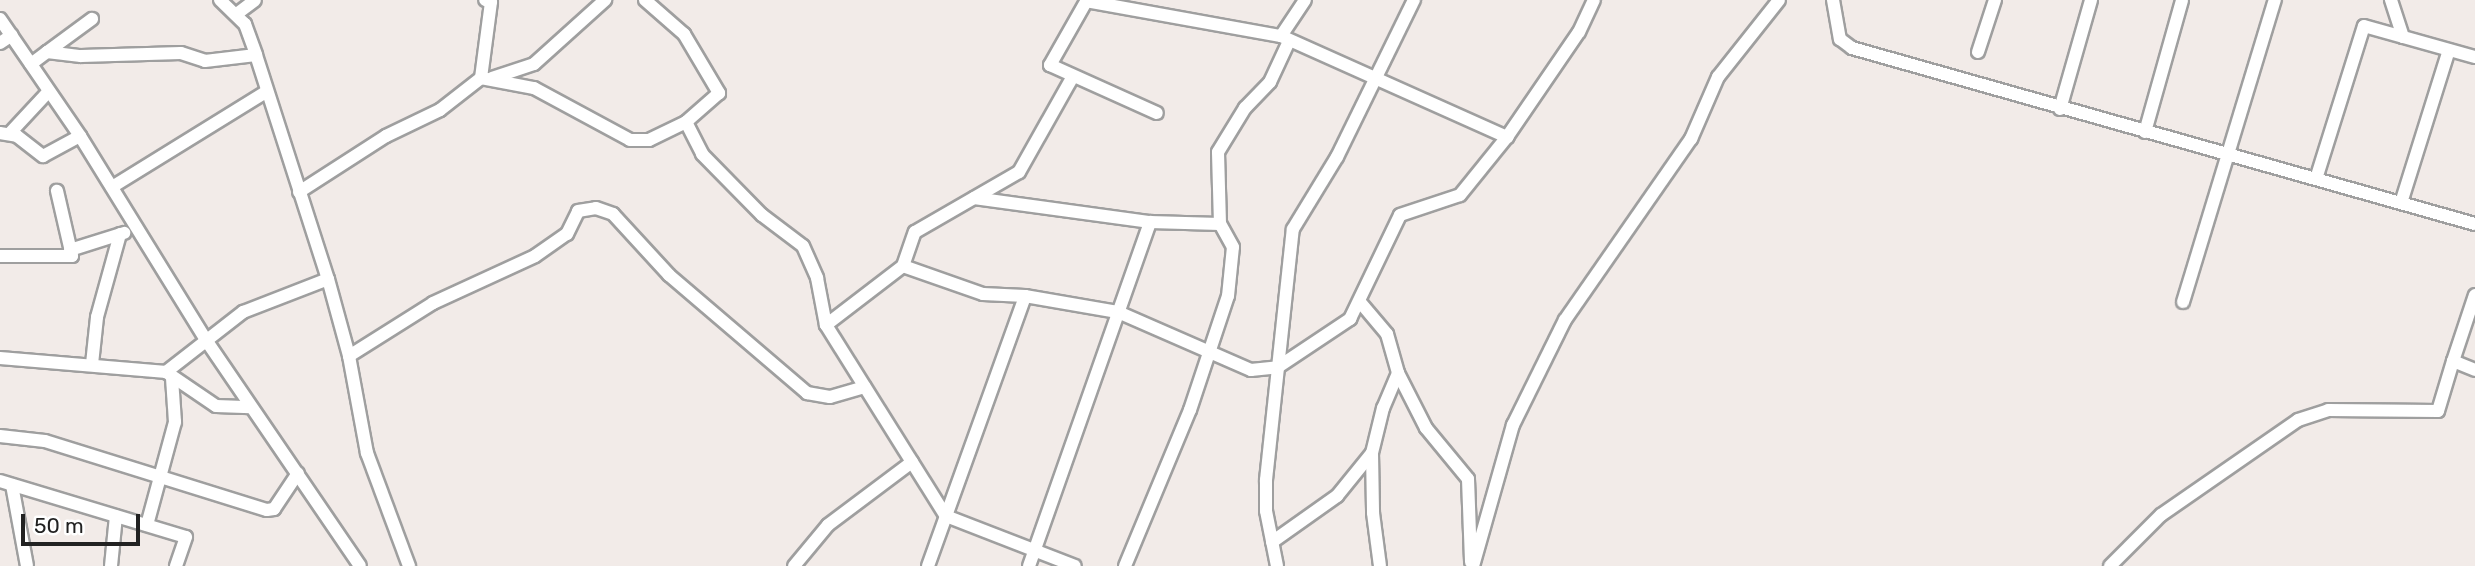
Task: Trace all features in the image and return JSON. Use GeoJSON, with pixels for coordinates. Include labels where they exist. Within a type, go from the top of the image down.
{"type":"FeatureCollection","features":[{"type":"Feature","properties":{"kind":"street"},"geometry":{"type":"LineString","coordinates":[[220,0],[238,13],[256,55],[328,279],[349,356],[366,453],[409,566]]}},
{"type":"Feature","properties":{"kind":"street"},"geometry":{"type":"LineString","coordinates":[[238,13],[255,0]]}},
{"type":"Feature","properties":{"kind":"street"},"geometry":{"type":"LineString","coordinates":[[299,192],[386,136],[440,110],[487,78],[534,64],[605,0]]}},
{"type":"Feature","properties":{"kind":"street"},"geometry":{"type":"LineString","coordinates":[[487,78],[534,88],[630,140],[649,140],[686,122],[719,93],[684,34],[645,0]]}},
{"type":"Feature","properties":{"kind":"street"},"geometry":{"type":"LineString","coordinates":[[1125,566],[1190,410],[1207,349],[1228,296],[1233,247],[1220,224],[1218,152],[1245,108],[1270,82],[1285,39],[1305,0]]}},
{"type":"Feature","properties":{"kind":"street"},"geometry":{"type":"LineString","coordinates":[[1277,566],[1266,480],[1293,229],[1338,157],[1375,75],[1414,0]]}},
{"type":"Feature","properties":{"kind":"street"},"geometry":{"type":"LineString","coordinates":[[903,266],[983,294],[1025,296],[1118,312],[1251,370],[1278,367],[1324,340],[1350,319],[1401,215],[1460,195],[1507,137],[1572,42],[1594,0]]}},
{"type":"Feature","properties":{"kind":"street"},"geometry":{"type":"LineString","coordinates":[[1472,566],[1513,425],[1565,320],[1691,139],[1718,77],[1779,0]]}},
{"type":"Feature","properties":{"kind":"street"},"geometry":{"type":"LineString","coordinates":[[1833,0],[1840,39],[1852,48],[2060,109],[2475,224]]}},
{"type":"Feature","properties":{"kind":"street"},"geometry":{"type":"LineString","coordinates":[[1978,52],[1995,0]]}},
{"type":"Feature","properties":{"kind":"street"},"geometry":{"type":"LineString","coordinates":[[2060,109],[2091,0]]}},
{"type":"Feature","properties":{"kind":"street"},"geometry":{"type":"LineString","coordinates":[[2145,132],[2182,0]]}},
{"type":"Feature","properties":{"kind":"street"},"geometry":{"type":"LineString","coordinates":[[2183,302],[2275,0]]}},
{"type":"Feature","properties":{"kind":"street"},"geometry":{"type":"LineString","coordinates":[[2391,0],[2403,37]]}},
{"type":"Feature","properties":{"kind":"street"},"geometry":{"type":"LineString","coordinates":[[487,78],[490,1]]}},
{"type":"Feature","properties":{"kind":"street"},"geometry":{"type":"LineString","coordinates":[[1157,113],[1050,65],[1087,1],[1285,39],[1375,75],[1507,137]]}},
{"type":"Feature","properties":{"kind":"street"},"geometry":{"type":"LineString","coordinates":[[0,19],[6,34],[31,64],[80,136],[206,340],[360,566]]}},
{"type":"Feature","properties":{"kind":"street"},"geometry":{"type":"LineString","coordinates":[[31,64],[93,19]]}},
{"type":"Feature","properties":{"kind":"street"},"geometry":{"type":"LineString","coordinates":[[2316,179],[2364,26],[2475,57]]}},
{"type":"Feature","properties":{"kind":"street"},"geometry":{"type":"LineString","coordinates":[[0,43],[6,34]]}},
{"type":"Feature","properties":{"kind":"street"},"geometry":{"type":"LineString","coordinates":[[2401,203],[2449,50]]}},
{"type":"Feature","properties":{"kind":"street"},"geometry":{"type":"LineString","coordinates":[[47,52],[81,56],[181,53],[205,61],[256,55]]}},
{"type":"Feature","properties":{"kind":"street"},"geometry":{"type":"LineString","coordinates":[[826,325],[903,266],[915,232],[1019,172],[1073,76]]}},
{"type":"Feature","properties":{"kind":"street"},"geometry":{"type":"LineString","coordinates":[[50,91],[5,133],[43,156],[80,136]]}},
{"type":"Feature","properties":{"kind":"street"},"geometry":{"type":"LineString","coordinates":[[112,187],[266,92]]}},
{"type":"Feature","properties":{"kind":"street"},"geometry":{"type":"LineString","coordinates":[[686,122],[702,154],[762,215],[803,246],[817,278],[826,325],[946,516],[1075,566]]}},
{"type":"Feature","properties":{"kind":"street"},"geometry":{"type":"LineString","coordinates":[[0,256],[72,256],[57,191]]}},
{"type":"Feature","properties":{"kind":"street"},"geometry":{"type":"LineString","coordinates":[[974,198],[1150,222],[1220,224]]}},
{"type":"Feature","properties":{"kind":"street"},"geometry":{"type":"LineString","coordinates":[[349,356],[433,303],[535,256],[567,234],[578,211],[596,208],[613,215],[669,275],[807,393],[830,397],[865,387]]}},
{"type":"Feature","properties":{"kind":"street"},"geometry":{"type":"LineString","coordinates":[[1029,566],[1150,222]]}},
{"type":"Feature","properties":{"kind":"street"},"geometry":{"type":"LineString","coordinates":[[71,250],[137,228]]}},
{"type":"Feature","properties":{"kind":"street"},"geometry":{"type":"LineString","coordinates":[[92,364],[97,317],[120,234]]}},
{"type":"Feature","properties":{"kind":"street"},"geometry":{"type":"LineString","coordinates":[[169,375],[206,340],[243,312],[328,279]]}},
{"type":"Feature","properties":{"kind":"street"},"geometry":{"type":"LineString","coordinates":[[2110,566],[2161,514],[2298,420],[2328,410],[2438,411],[2475,295]]}},
{"type":"Feature","properties":{"kind":"street"},"geometry":{"type":"LineString","coordinates":[[928,566],[1025,296]]}},
{"type":"Feature","properties":{"kind":"street"},"geometry":{"type":"LineString","coordinates":[[1360,302],[1387,334],[1398,373],[1426,428],[1468,479],[1472,566]]}},
{"type":"Feature","properties":{"kind":"street"},"geometry":{"type":"LineString","coordinates":[[0,358],[92,364],[169,375],[216,406],[251,407]]}},
{"type":"Feature","properties":{"kind":"street"},"geometry":{"type":"LineString","coordinates":[[2453,361],[2475,370]]}},
{"type":"Feature","properties":{"kind":"street"},"geometry":{"type":"LineString","coordinates":[[1380,566],[1373,513],[1371,453],[1382,408],[1398,373]]}},
{"type":"Feature","properties":{"kind":"street"},"geometry":{"type":"LineString","coordinates":[[146,525],[175,422],[169,375]]}},
{"type":"Feature","properties":{"kind":"street"},"geometry":{"type":"LineString","coordinates":[[0,436],[45,441],[267,510],[274,509],[298,473]]}},
{"type":"Feature","properties":{"kind":"street"},"geometry":{"type":"LineString","coordinates":[[1272,542],[1337,496],[1371,453]]}},
{"type":"Feature","properties":{"kind":"street"},"geometry":{"type":"LineString","coordinates":[[794,566],[828,525],[912,462]]}},
{"type":"Feature","properties":{"kind":"street"},"geometry":{"type":"LineString","coordinates":[[6,483],[186,537],[176,566]]}},
{"type":"Feature","properties":{"kind":"street"},"geometry":{"type":"LineString","coordinates":[[6,483],[26,566]]}},
{"type":"Feature","properties":{"kind":"street"},"geometry":{"type":"LineString","coordinates":[[111,566],[116,516]]}}]}
